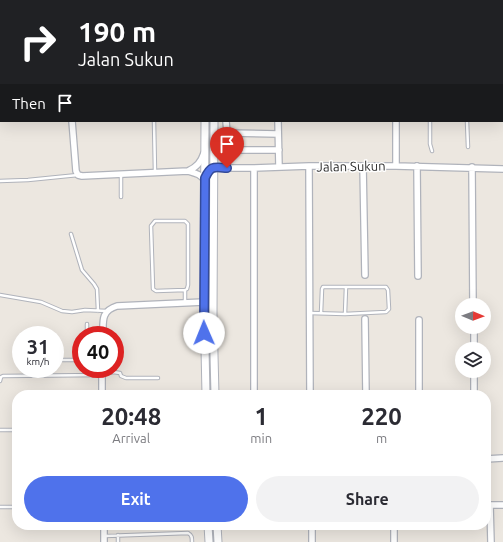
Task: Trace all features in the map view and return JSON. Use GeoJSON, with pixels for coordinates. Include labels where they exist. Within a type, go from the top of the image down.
{"type":"FeatureCollection","features":[{"type":"Feature","properties":{"kind":"street"},"geometry":{"type":"LineString","coordinates":[[72,122],[76,171],[78,175],[86,177],[188,171],[199,164],[205,150]]}},
{"type":"Feature","properties":{"kind":"street"},"geometry":{"type":"LineString","coordinates":[[205,122],[204,302],[206,390]]}},
{"type":"Feature","properties":{"kind":"street"},"geometry":{"type":"LineString","coordinates":[[214,122],[214,390]]}},
{"type":"Feature","properties":{"kind":"street"},"geometry":{"type":"LineString","coordinates":[[226,122],[226,142],[228,149],[278,150]]}},
{"type":"Feature","properties":{"kind":"street"},"geometry":{"type":"LineString","coordinates":[[278,122],[279,167]]}},
{"type":"Feature","properties":{"kind":"street"},"geometry":{"type":"LineString","coordinates":[[396,122],[396,166]]}},
{"type":"Feature","properties":{"kind":"street"},"geometry":{"type":"LineString","coordinates":[[227,134],[278,134]]}},
{"type":"Feature","properties":{"kind":"street"},"geometry":{"type":"LineString","coordinates":[[309,166],[310,390]]}},
{"type":"Feature","properties":{"kind":"street"},"geometry":{"type":"LineString","coordinates":[[363,166],[365,275]]}},
{"type":"Feature","properties":{"kind":"street"},"geometry":{"type":"LineString","coordinates":[[417,166],[418,276]]}},
{"type":"Feature","properties":{"kind":"street","name":"Jalan Sukun"},"geometry":{"type":"LineString","coordinates":[[214,168],[417,166],[503,169]]}},
{"type":"Feature","properties":{"kind":"street"},"geometry":{"type":"LineString","coordinates":[[472,167],[473,298]]}},
{"type":"Feature","properties":{"kind":"street"},"geometry":{"type":"LineString","coordinates":[[205,180],[209,170],[214,168]]}},
{"type":"Feature","properties":{"kind":"street"},"geometry":{"type":"LineString","coordinates":[[254,168],[254,390]]}},
{"type":"Feature","properties":{"kind":"street"},"geometry":{"type":"LineString","coordinates":[[188,171],[203,177],[205,180]]}},
{"type":"Feature","properties":{"kind":"street"},"geometry":{"type":"LineString","coordinates":[[204,302],[214,285]]}},
{"type":"Feature","properties":{"kind":"street"},"geometry":{"type":"LineString","coordinates":[[103,326],[107,311],[117,306],[204,302],[209,305],[214,314]]}},
{"type":"Feature","properties":{"kind":"street"},"geometry":{"type":"LineString","coordinates":[[365,319],[366,390]]}},
{"type":"Feature","properties":{"kind":"street"},"geometry":{"type":"LineString","coordinates":[[419,320],[419,390]]}},
{"type":"Feature","properties":{"kind":"street"},"geometry":{"type":"LineString","coordinates":[[102,378],[102,390]]}},
{"type":"Feature","properties":{"kind":"street"},"geometry":{"type":"LineString","coordinates":[[474,378],[474,390]]}},
{"type":"Feature","properties":{"kind":"street"},"geometry":{"type":"LineString","coordinates":[[491,459],[503,458]]}},
{"type":"Feature","properties":{"kind":"street"},"geometry":{"type":"LineString","coordinates":[[491,505],[503,505]]}},
{"type":"Feature","properties":{"kind":"street"},"geometry":{"type":"LineString","coordinates":[[104,530],[104,542]]}},
{"type":"Feature","properties":{"kind":"street"},"geometry":{"type":"LineString","coordinates":[[208,530],[209,542]]}},
{"type":"Feature","properties":{"kind":"street"},"geometry":{"type":"LineString","coordinates":[[217,530],[218,542]]}},
{"type":"Feature","properties":{"kind":"street"},"geometry":{"type":"LineString","coordinates":[[312,530],[312,542]]}},
{"type":"Feature","properties":{"kind":"street"},"geometry":{"type":"LineString","coordinates":[[394,530],[394,542]]}},
{"type":"Feature","properties":{"kind":"street"},"geometry":{"type":"LineString","coordinates":[[490,530],[491,542]]}},
{"type":"Feature","properties":{"kind":"lane"},"geometry":{"type":"LineString","coordinates":[[503,83],[503,90]]}},
{"type":"Feature","properties":{"kind":"lane"},"geometry":{"type":"LineString","coordinates":[[154,122],[155,173]]}},
{"type":"Feature","properties":{"kind":"lane"},"geometry":{"type":"LineString","coordinates":[[430,122],[430,144],[432,151]]}},
{"type":"Feature","properties":{"kind":"lane"},"geometry":{"type":"LineString","coordinates":[[467,122],[468,147]]}},
{"type":"Feature","properties":{"kind":"lane"},"geometry":{"type":"LineString","coordinates":[[0,182],[78,175]]}},
{"type":"Feature","properties":{"kind":"lane"},"geometry":{"type":"LineString","coordinates":[[121,175],[121,198]]}},
{"type":"Feature","properties":{"kind":"lane"},"geometry":{"type":"LineString","coordinates":[[184,290],[156,291],[153,289],[152,226],[155,221],[185,221],[188,224],[188,285],[184,290],[185,303]]}},
{"type":"Feature","properties":{"kind":"lane"},"geometry":{"type":"LineString","coordinates":[[71,234],[82,270],[97,289],[98,311]]}},
{"type":"Feature","properties":{"kind":"lane"},"geometry":{"type":"LineString","coordinates":[[310,313],[321,314],[345,314],[387,312],[387,288],[323,287],[321,314]]}},
{"type":"Feature","properties":{"kind":"lane"},"geometry":{"type":"LineString","coordinates":[[345,314],[346,287]]}},
{"type":"Feature","properties":{"kind":"lane"},"geometry":{"type":"LineString","coordinates":[[0,295],[41,302],[62,311],[107,311]]}},
{"type":"Feature","properties":{"kind":"lane"},"geometry":{"type":"LineString","coordinates":[[0,381],[1,377],[3,376],[72,373]]}},
{"type":"Feature","properties":{"kind":"lane"},"geometry":{"type":"LineString","coordinates":[[124,377],[158,378]]}},
{"type":"Feature","properties":{"kind":"lane"},"geometry":{"type":"LineString","coordinates":[[0,430],[12,430]]}},
{"type":"Feature","properties":{"kind":"lane"},"geometry":{"type":"LineString","coordinates":[[0,507],[12,507]]}},
{"type":"Feature","properties":{"kind":"lane"},"geometry":{"type":"LineString","coordinates":[[104,536],[188,533],[192,536],[192,542]]}},
{"type":"Feature","properties":{"kind":"lane"},"geometry":{"type":"LineString","coordinates":[[118,535],[118,542]]}},
{"type":"Feature","properties":{"kind":"route"},"geometry":{"type":"LineString","coordinates":[[204,333],[205,178],[211,168],[227,168]]}}]}
